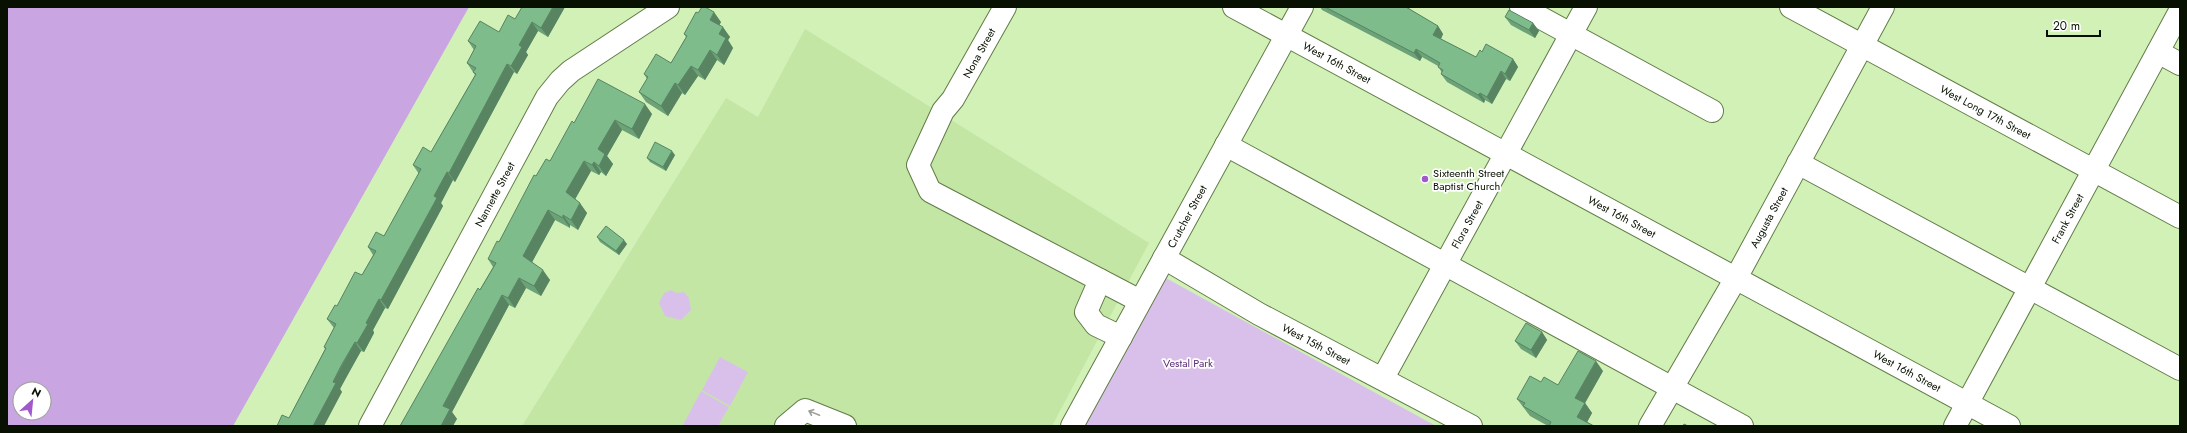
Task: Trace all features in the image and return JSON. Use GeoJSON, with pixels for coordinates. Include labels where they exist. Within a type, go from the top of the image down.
{"type":"FeatureCollection","features":[{"type":"Feature","properties":{"kind":"street","name":"Nannette Street"},"geometry":{"type":"LineString","coordinates":[[370,426],[547,97],[560,81],[571,71],[668,7]]}},
{"type":"Feature","properties":{"kind":"street","name":"Nona Street"},"geometry":{"type":"LineString","coordinates":[[1004,7],[953,99],[943,111],[918,165],[930,191],[1140,301]]}},
{"type":"Feature","properties":{"kind":"street","name":"West 16th Street"},"geometry":{"type":"LineString","coordinates":[[1234,7],[2009,426]]}},
{"type":"Feature","properties":{"kind":"street","name":"Crutcher Street"},"geometry":{"type":"LineString","coordinates":[[1072,426],[1302,7]]}},
{"type":"Feature","properties":{"kind":"street"},"geometry":{"type":"LineString","coordinates":[[1520,7],[1712,110]]}},
{"type":"Feature","properties":{"kind":"street","name":"Flora Street"},"geometry":{"type":"LineString","coordinates":[[1383,378],[1586,7]]}},
{"type":"Feature","properties":{"kind":"street","name":"West Long 17th Street"},"geometry":{"type":"LineString","coordinates":[[1792,7],[2180,217]]}},
{"type":"Feature","properties":{"kind":"street","name":"Augusta Street"},"geometry":{"type":"LineString","coordinates":[[1650,426],[1736,278],[1883,7]]}},
{"type":"Feature","properties":{"kind":"street","name":"Frank Street"},"geometry":{"type":"LineString","coordinates":[[1955,426],[2180,11]]}},
{"type":"Feature","properties":{"kind":"street"},"geometry":{"type":"LineString","coordinates":[[2158,52],[2180,64]]}},
{"type":"Feature","properties":{"kind":"street"},"geometry":{"type":"LineString","coordinates":[[1226,145],[1742,426]]}},
{"type":"Feature","properties":{"kind":"street"},"geometry":{"type":"LineString","coordinates":[[1798,163],[2180,369]]}},
{"type":"Feature","properties":{"kind":"street","name":"West 15th Street"},"geometry":{"type":"LineString","coordinates":[[1164,258],[1258,314],[1383,378],[1471,426]]}},
{"type":"Feature","properties":{"kind":"street"},"geometry":{"type":"LineString","coordinates":[[1100,280],[1086,312],[1096,325],[1121,337]]}},
{"type":"Feature","properties":{"kind":"street"},"geometry":{"type":"LineString","coordinates":[[786,426],[806,410],[845,426]]}},
{"type":"Feature","properties":{"kind":"shaded area"},"geometry":{"type":"Polygon","coordinates":[[[7,7],[469,7],[233,426],[7,426],[7,7]]]}},
{"type":"Feature","properties":{"kind":"shaded area"},"geometry":{"type":"Polygon","coordinates":[[[805,29],[1149,243],[1052,426],[522,426],[726,98],[758,117],[805,29]]]}},
{"type":"Feature","properties":{"kind":"green space","name":"Vestal Park"},"geometry":{"type":"Polygon","coordinates":[[[1164,277],[1436,426],[1083,426],[1164,277]]]}},
{"type":"Feature","properties":{"kind":"green space"},"geometry":{"type":"Polygon","coordinates":[[[671,290],[677,293],[684,292],[689,298],[691,310],[681,320],[665,316],[659,303],[664,293],[671,290]]]}},
{"type":"Feature","properties":{"kind":"green space"},"geometry":{"type":"Polygon","coordinates":[[[720,357],[748,372],[730,406],[702,390],[720,357]]]}},
{"type":"Feature","properties":{"kind":"green space"},"geometry":{"type":"Polygon","coordinates":[[[701,391],[729,407],[718,426],[683,425],[701,391]]]}},
{"type":"Feature","properties":{"kind":"building"},"geometry":{"type":"Polygon","coordinates":[[[522,7],[553,7],[541,28],[532,22],[519,45],[522,47],[511,66],[507,64],[449,173],[447,172],[434,196],[437,198],[381,300],[379,299],[366,323],[368,324],[357,343],[355,342],[341,366],[333,382],[336,383],[313,426],[277,426],[282,415],[289,418],[326,348],[324,347],[336,324],[327,319],[335,305],[337,306],[355,272],[362,275],[376,251],[368,247],[376,232],[384,236],[421,169],[413,165],[423,147],[431,152],[476,74],[473,72],[476,68],[467,63],[476,46],[468,41],[480,21],[499,32],[508,15],[515,19],[522,7]]]}},
{"type":"Feature","properties":{"kind":"building"},"geometry":{"type":"Polygon","coordinates":[[[702,7],[714,12],[710,20],[723,27],[719,34],[726,38],[717,55],[710,50],[698,70],[691,66],[678,85],[675,83],[661,106],[639,92],[648,77],[644,74],[656,54],[671,63],[687,36],[684,34],[696,12],[698,13],[702,7]]]}},
{"type":"Feature","properties":{"kind":"building"},"geometry":{"type":"Polygon","coordinates":[[[1325,7],[1406,7],[1438,26],[1433,35],[1476,57],[1480,50],[1482,52],[1486,44],[1513,59],[1505,74],[1501,71],[1487,97],[1480,93],[1478,95],[1441,74],[1443,70],[1438,67],[1440,63],[1416,49],[1414,53],[1325,7]]]}},
{"type":"Feature","properties":{"kind":"building"},"geometry":{"type":"Polygon","coordinates":[[[1509,10],[1533,23],[1529,30],[1505,17],[1509,10]]]}},
{"type":"Feature","properties":{"kind":"building"},"geometry":{"type":"Polygon","coordinates":[[[598,79],[645,104],[632,129],[615,120],[598,149],[605,154],[599,166],[594,162],[592,165],[584,161],[566,192],[580,203],[571,220],[563,215],[563,218],[548,210],[523,256],[543,270],[534,286],[519,278],[508,298],[502,295],[443,406],[450,409],[441,426],[400,426],[478,288],[480,290],[496,263],[488,259],[497,241],[499,242],[534,175],[536,176],[546,159],[550,161],[572,121],[574,123],[598,79]]]}},
{"type":"Feature","properties":{"kind":"building"},"geometry":{"type":"Polygon","coordinates":[[[655,142],[672,151],[663,167],[647,158],[655,142]]]}},
{"type":"Feature","properties":{"kind":"building"},"geometry":{"type":"Polygon","coordinates":[[[606,226],[624,240],[616,251],[597,237],[606,226]]]}},
{"type":"Feature","properties":{"kind":"building"},"geometry":{"type":"Polygon","coordinates":[[[1526,323],[1542,332],[1531,350],[1515,341],[1526,323]]]}},
{"type":"Feature","properties":{"kind":"building"},"geometry":{"type":"Polygon","coordinates":[[[1578,351],[1596,361],[1575,398],[1585,403],[1577,417],[1594,426],[1549,426],[1551,422],[1523,406],[1525,403],[1517,399],[1530,376],[1541,382],[1544,377],[1558,385],[1578,351]]]}},
{"type":"Feature","properties":{"kind":"place","name":"Sixteenth Street Baptist Church"},"geometry":{"type":"Point","coordinates":[1425,179]}}]}
